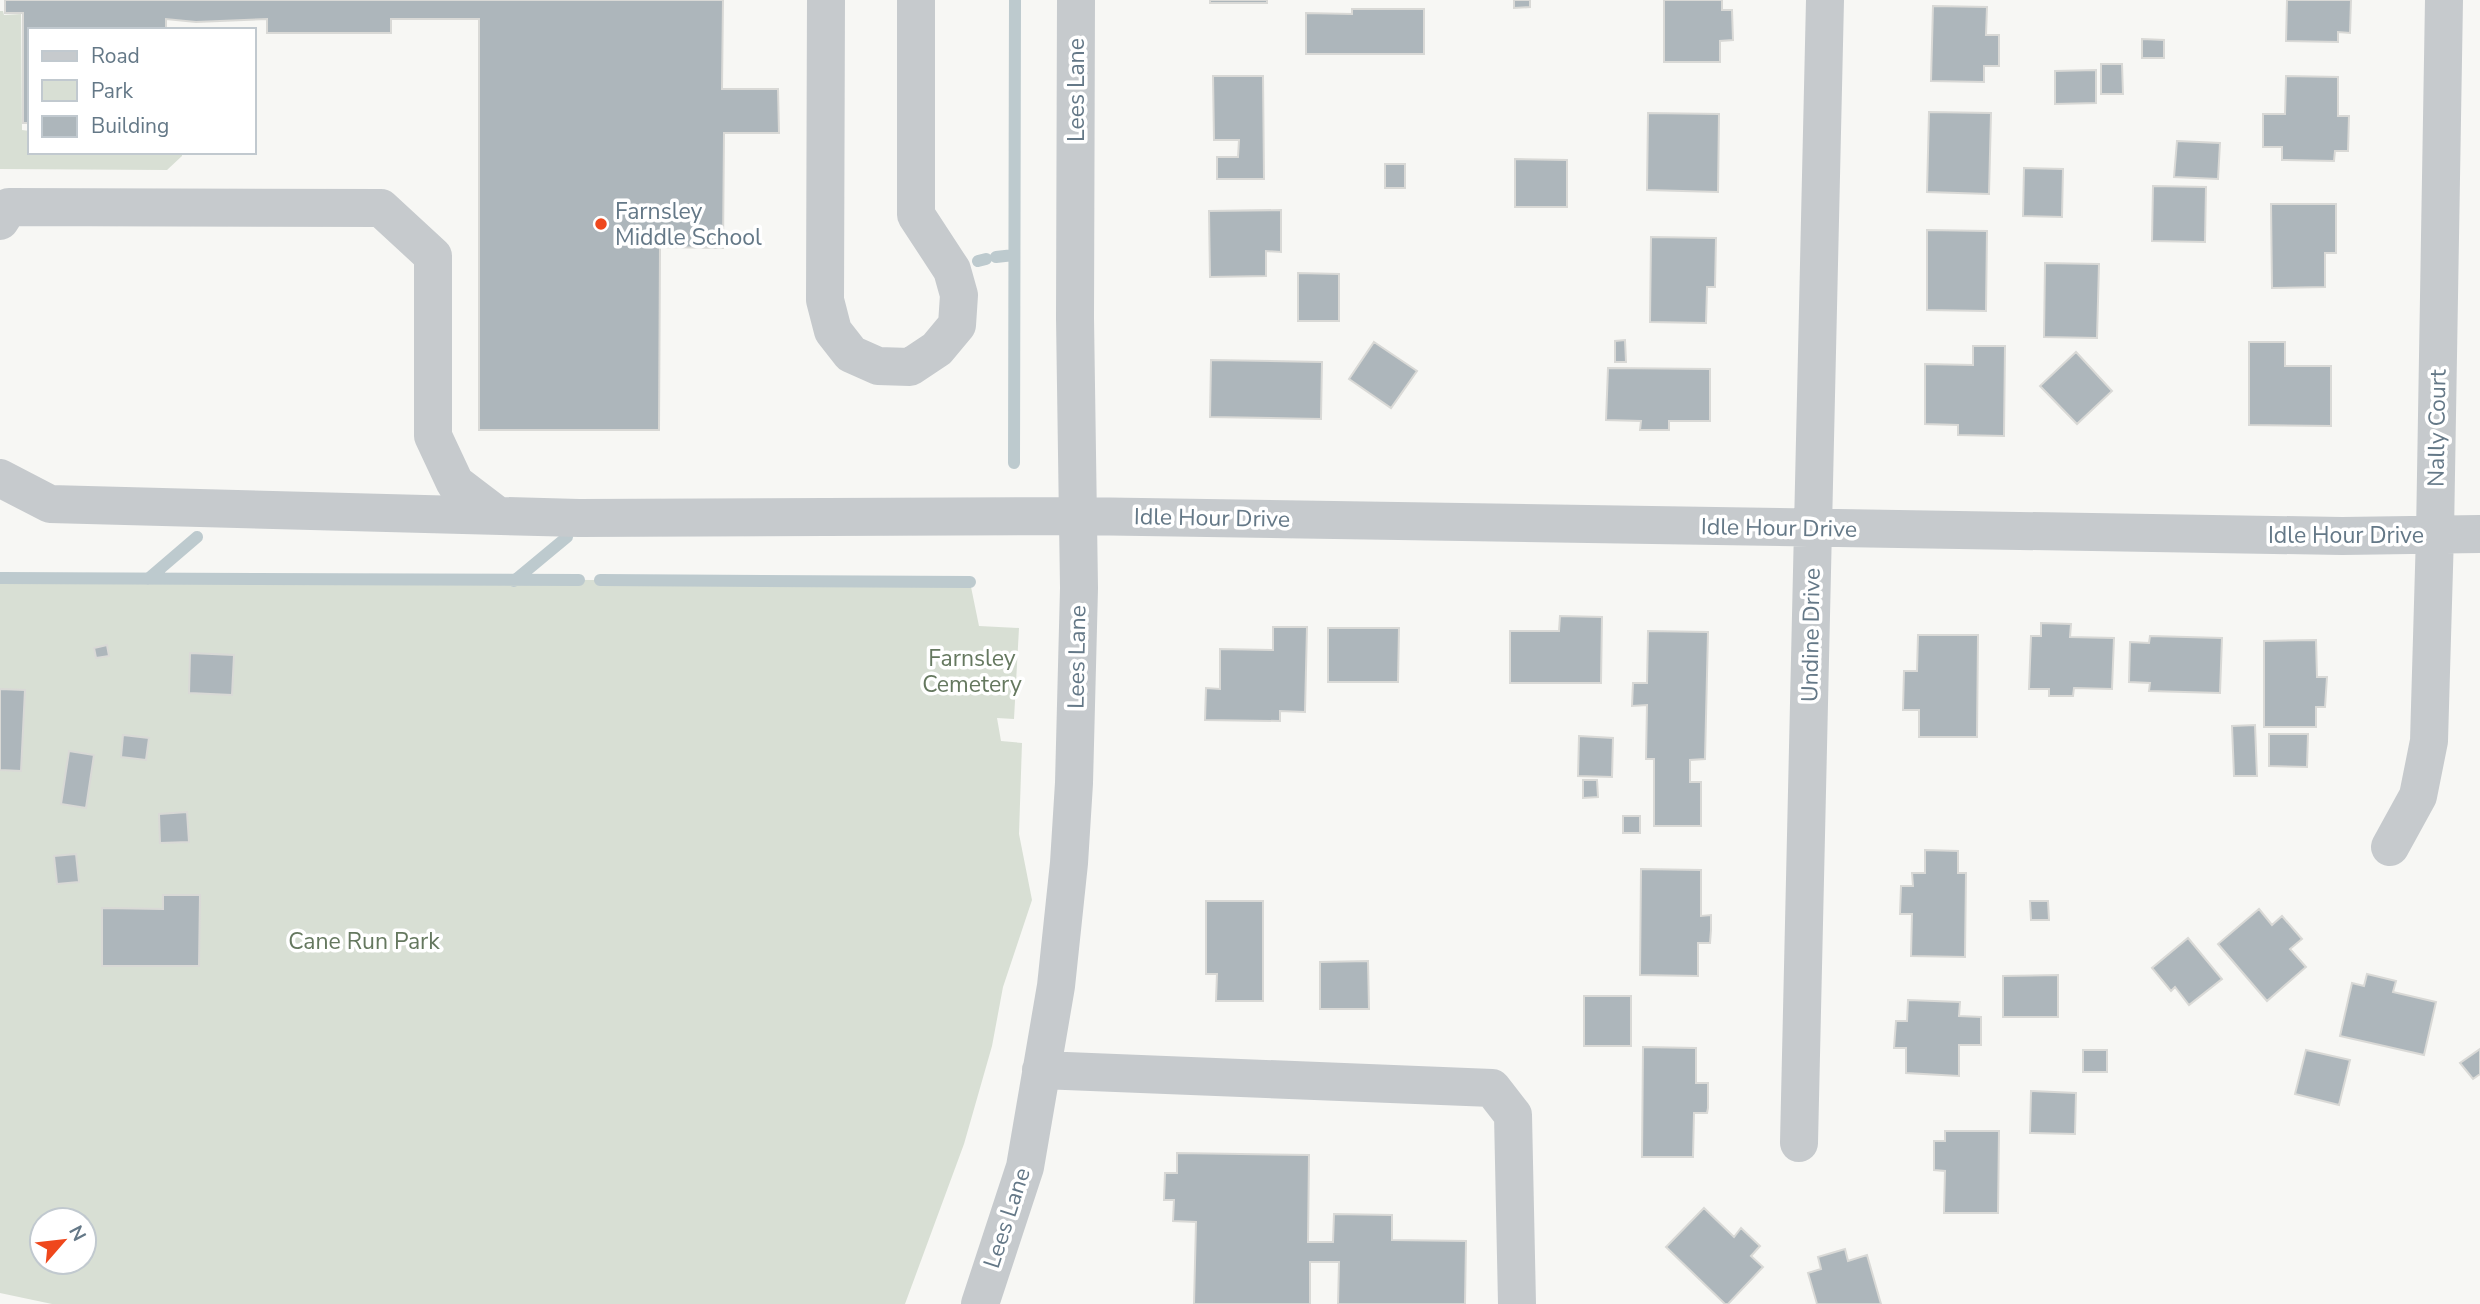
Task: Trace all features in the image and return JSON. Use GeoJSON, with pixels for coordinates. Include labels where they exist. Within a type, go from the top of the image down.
{"type":"FeatureCollection","features":[{"type":"Feature","properties":{"kind":"street"},"geometry":{"type":"LineString","coordinates":[[826,0],[825,300],[833,331],[851,354],[877,366],[910,367],[937,349],[957,325],[960,295],[953,270],[916,215],[916,0]]}},
{"type":"Feature","properties":{"kind":"street","name":"Lees Lane"},"geometry":{"type":"LineString","coordinates":[[980,1304],[1025,1167],[1056,986],[1073,809],[1079,588],[1075,318],[1076,0]]}},
{"type":"Feature","properties":{"kind":"street","name":"Undine Drive"},"geometry":{"type":"LineString","coordinates":[[1799,1143],[1825,0]]}},
{"type":"Feature","properties":{"kind":"street","name":"Nally Court"},"geometry":{"type":"LineString","coordinates":[[2390,847],[2418,796],[2429,741],[2444,0]]}},
{"type":"Feature","properties":{"kind":"street"},"geometry":{"type":"LineString","coordinates":[[0,221],[9,207],[381,208],[433,256],[433,436],[455,482],[497,515]]}},
{"type":"Feature","properties":{"kind":"street","name":"Idle Hour Drive"},"geometry":{"type":"LineString","coordinates":[[0,478],[50,504],[579,518],[1077,516],[2342,536],[2480,534]]}},
{"type":"Feature","properties":{"kind":"street"},"geometry":{"type":"LineString","coordinates":[[1041,1070],[1492,1088],[1513,1115],[1517,1304]]}},
{"type":"Feature","properties":{"kind":"green space"},"geometry":{"type":"Polygon","coordinates":[[[0,11],[3,11],[4,15],[21,14],[22,130],[28,131],[28,154],[182,154],[167,170],[0,169],[0,11]]]}},
{"type":"Feature","properties":{"kind":"green space","name":"Cane Run Park"},"geometry":{"type":"Polygon","coordinates":[[[0,577],[970,582],[979,626],[1019,628],[1014,719],[997,718],[1001,741],[1022,743],[1019,834],[1032,900],[1003,987],[992,1046],[964,1144],[905,1304],[52,1304],[0,1293],[0,577]]]}},
{"type":"Feature","properties":{"kind":"building","name":"Farnsley Middle School"},"geometry":{"type":"Polygon","coordinates":[[[5,0],[723,0],[722,89],[778,89],[779,133],[724,133],[723,248],[660,247],[659,430],[479,430],[479,19],[391,19],[391,33],[267,33],[267,19],[196,22],[166,19],[166,28],[28,28],[28,123],[23,123],[23,13],[5,13],[5,0]]]}},
{"type":"Feature","properties":{"kind":"building"},"geometry":{"type":"Polygon","coordinates":[[[1210,0],[1267,0],[1267,3],[1210,3],[1210,0]]]}},
{"type":"Feature","properties":{"kind":"building"},"geometry":{"type":"Polygon","coordinates":[[[1514,0],[1530,0],[1530,7],[1514,8],[1514,0]]]}},
{"type":"Feature","properties":{"kind":"building"},"geometry":{"type":"Polygon","coordinates":[[[1664,0],[1722,0],[1722,10],[1732,10],[1733,40],[1720,41],[1720,62],[1664,62],[1664,0]]]}},
{"type":"Feature","properties":{"kind":"building"},"geometry":{"type":"Polygon","coordinates":[[[2287,0],[2351,0],[2350,33],[2338,32],[2338,42],[2286,41],[2287,0]]]}},
{"type":"Feature","properties":{"kind":"building"},"geometry":{"type":"Polygon","coordinates":[[[1933,6],[1987,7],[1986,35],[1999,35],[1999,66],[1984,66],[1984,82],[1931,81],[1933,6]]]}},
{"type":"Feature","properties":{"kind":"building"},"geometry":{"type":"Polygon","coordinates":[[[1352,9],[1424,9],[1424,54],[1306,54],[1306,13],[1352,14],[1352,9]]]}},
{"type":"Feature","properties":{"kind":"building"},"geometry":{"type":"Polygon","coordinates":[[[2142,39],[2164,40],[2164,58],[2142,58],[2142,39]]]}},
{"type":"Feature","properties":{"kind":"building"},"geometry":{"type":"Polygon","coordinates":[[[2101,64],[2122,64],[2123,94],[2101,94],[2101,64]]]}},
{"type":"Feature","properties":{"kind":"building"},"geometry":{"type":"Polygon","coordinates":[[[2096,70],[2096,103],[2055,104],[2055,71],[2096,70]]]}},
{"type":"Feature","properties":{"kind":"building"},"geometry":{"type":"Polygon","coordinates":[[[1213,76],[1263,76],[1264,179],[1217,179],[1217,157],[1238,157],[1239,140],[1214,140],[1213,76]]]}},
{"type":"Feature","properties":{"kind":"building"},"geometry":{"type":"Polygon","coordinates":[[[2286,76],[2338,77],[2338,116],[2349,116],[2348,151],[2335,151],[2334,161],[2282,160],[2282,147],[2263,147],[2263,114],[2285,114],[2286,76]]]}},
{"type":"Feature","properties":{"kind":"building"},"geometry":{"type":"Polygon","coordinates":[[[1929,112],[1991,113],[1989,194],[1927,192],[1929,112]]]}},
{"type":"Feature","properties":{"kind":"building"},"geometry":{"type":"Polygon","coordinates":[[[1648,113],[1719,114],[1718,192],[1647,190],[1648,113]]]}},
{"type":"Feature","properties":{"kind":"building"},"geometry":{"type":"Polygon","coordinates":[[[2177,141],[2220,143],[2218,179],[2174,177],[2177,141]]]}},
{"type":"Feature","properties":{"kind":"building"},"geometry":{"type":"Polygon","coordinates":[[[1515,159],[1567,160],[1567,207],[1515,207],[1515,159]]]}},
{"type":"Feature","properties":{"kind":"building"},"geometry":{"type":"Polygon","coordinates":[[[1385,164],[1405,164],[1405,188],[1385,188],[1385,164]]]}},
{"type":"Feature","properties":{"kind":"building"},"geometry":{"type":"Polygon","coordinates":[[[2024,168],[2063,169],[2062,217],[2023,216],[2024,168]]]}},
{"type":"Feature","properties":{"kind":"building"},"geometry":{"type":"Polygon","coordinates":[[[2153,186],[2206,187],[2205,242],[2152,241],[2153,186]]]}},
{"type":"Feature","properties":{"kind":"building"},"geometry":{"type":"Polygon","coordinates":[[[2271,204],[2336,204],[2336,253],[2325,253],[2325,287],[2272,288],[2271,204]]]}},
{"type":"Feature","properties":{"kind":"building"},"geometry":{"type":"Polygon","coordinates":[[[1281,210],[1281,252],[1266,251],[1266,276],[1210,277],[1209,211],[1281,210]]]}},
{"type":"Feature","properties":{"kind":"building"},"geometry":{"type":"Polygon","coordinates":[[[1927,230],[1987,231],[1986,311],[1927,310],[1927,230]]]}},
{"type":"Feature","properties":{"kind":"building"},"geometry":{"type":"Polygon","coordinates":[[[1651,237],[1716,238],[1715,287],[1707,287],[1706,323],[1650,322],[1651,237]]]}},
{"type":"Feature","properties":{"kind":"building"},"geometry":{"type":"Polygon","coordinates":[[[2045,263],[2099,264],[2097,338],[2044,337],[2045,263]]]}},
{"type":"Feature","properties":{"kind":"building"},"geometry":{"type":"Polygon","coordinates":[[[1298,273],[1339,274],[1339,321],[1298,321],[1298,273]]]}},
{"type":"Feature","properties":{"kind":"building"},"geometry":{"type":"Polygon","coordinates":[[[1625,340],[1626,362],[1615,362],[1615,341],[1625,340]]]}},
{"type":"Feature","properties":{"kind":"building"},"geometry":{"type":"Polygon","coordinates":[[[1374,342],[1417,371],[1391,408],[1349,379],[1374,342]]]}},
{"type":"Feature","properties":{"kind":"building"},"geometry":{"type":"Polygon","coordinates":[[[2249,342],[2285,342],[2285,366],[2331,366],[2331,426],[2249,425],[2249,342]]]}},
{"type":"Feature","properties":{"kind":"building"},"geometry":{"type":"Polygon","coordinates":[[[1973,346],[2005,346],[2004,436],[1958,435],[1958,425],[1925,424],[1925,364],[1973,365],[1973,346]]]}},
{"type":"Feature","properties":{"kind":"building"},"geometry":{"type":"Polygon","coordinates":[[[2076,352],[2112,391],[2077,424],[2040,386],[2076,352]]]}},
{"type":"Feature","properties":{"kind":"building"},"geometry":{"type":"Polygon","coordinates":[[[1211,360],[1322,362],[1321,419],[1210,417],[1211,360]]]}},
{"type":"Feature","properties":{"kind":"building"},"geometry":{"type":"Polygon","coordinates":[[[1608,368],[1710,369],[1710,421],[1669,421],[1669,430],[1640,430],[1641,421],[1606,420],[1608,368]]]}},
{"type":"Feature","properties":{"kind":"building"},"geometry":{"type":"Polygon","coordinates":[[[1560,616],[1602,617],[1601,683],[1510,683],[1510,631],[1559,631],[1560,616]]]}},
{"type":"Feature","properties":{"kind":"building"},"geometry":{"type":"Polygon","coordinates":[[[2041,623],[2071,624],[2070,637],[2114,638],[2112,689],[2074,688],[2073,696],[2049,696],[2049,689],[2029,689],[2031,636],[2041,636],[2041,623]]]}},
{"type":"Feature","properties":{"kind":"building"},"geometry":{"type":"Polygon","coordinates":[[[1273,627],[1307,627],[1305,712],[1280,711],[1280,721],[1205,720],[1206,688],[1220,689],[1220,649],[1273,650],[1273,627]]]}},
{"type":"Feature","properties":{"kind":"building"},"geometry":{"type":"Polygon","coordinates":[[[1328,628],[1399,628],[1398,682],[1328,682],[1328,628]]]}},
{"type":"Feature","properties":{"kind":"building"},"geometry":{"type":"Polygon","coordinates":[[[1648,631],[1708,632],[1705,759],[1690,760],[1690,782],[1701,782],[1701,826],[1654,826],[1654,759],[1646,759],[1647,705],[1632,706],[1633,683],[1647,683],[1648,631]]]}},
{"type":"Feature","properties":{"kind":"building"},"geometry":{"type":"Polygon","coordinates":[[[1918,635],[1978,635],[1977,737],[1919,737],[1919,710],[1903,710],[1904,671],[1917,671],[1918,635]]]}},
{"type":"Feature","properties":{"kind":"building"},"geometry":{"type":"Polygon","coordinates":[[[2150,636],[2222,638],[2220,693],[2149,691],[2150,683],[2129,682],[2130,642],[2149,643],[2150,636]]]}},
{"type":"Feature","properties":{"kind":"building"},"geometry":{"type":"Polygon","coordinates":[[[2316,640],[2317,677],[2327,677],[2325,707],[2316,707],[2316,727],[2264,727],[2264,641],[2316,640]]]}},
{"type":"Feature","properties":{"kind":"building"},"geometry":{"type":"Polygon","coordinates":[[[107,645],[109,656],[96,658],[94,648],[107,645]]]}},
{"type":"Feature","properties":{"kind":"building"},"geometry":{"type":"Polygon","coordinates":[[[190,653],[234,655],[232,695],[189,693],[190,653]]]}},
{"type":"Feature","properties":{"kind":"building"},"geometry":{"type":"Polygon","coordinates":[[[0,689],[25,690],[21,771],[0,770],[0,689]]]}},
{"type":"Feature","properties":{"kind":"building"},"geometry":{"type":"Polygon","coordinates":[[[2255,725],[2257,776],[2234,776],[2232,726],[2255,725]]]}},
{"type":"Feature","properties":{"kind":"building"},"geometry":{"type":"Polygon","coordinates":[[[2269,734],[2308,734],[2307,767],[2269,766],[2269,734]]]}},
{"type":"Feature","properties":{"kind":"building"},"geometry":{"type":"Polygon","coordinates":[[[123,735],[149,738],[146,760],[121,757],[123,735]]]}},
{"type":"Feature","properties":{"kind":"building"},"geometry":{"type":"Polygon","coordinates":[[[1579,736],[1613,738],[1612,777],[1578,776],[1579,736]]]}},
{"type":"Feature","properties":{"kind":"building"},"geometry":{"type":"Polygon","coordinates":[[[69,751],[94,755],[86,808],[61,804],[69,751]]]}},
{"type":"Feature","properties":{"kind":"building"},"geometry":{"type":"Polygon","coordinates":[[[1583,780],[1597,780],[1598,797],[1583,798],[1583,780]]]}},
{"type":"Feature","properties":{"kind":"building"},"geometry":{"type":"Polygon","coordinates":[[[187,812],[189,842],[160,843],[159,814],[187,812]]]}},
{"type":"Feature","properties":{"kind":"building"},"geometry":{"type":"Polygon","coordinates":[[[1623,816],[1640,816],[1640,833],[1623,833],[1623,816]]]}},
{"type":"Feature","properties":{"kind":"building"},"geometry":{"type":"Polygon","coordinates":[[[1925,850],[1958,851],[1958,873],[1966,873],[1965,957],[1911,956],[1912,914],[1900,914],[1901,886],[1913,886],[1912,873],[1925,873],[1925,850]]]}},
{"type":"Feature","properties":{"kind":"building"},"geometry":{"type":"Polygon","coordinates":[[[76,854],[79,882],[57,884],[54,856],[76,854]]]}},
{"type":"Feature","properties":{"kind":"building"},"geometry":{"type":"Polygon","coordinates":[[[1641,869],[1701,870],[1701,916],[1711,915],[1711,930],[1710,943],[1698,943],[1698,976],[1640,975],[1641,869]]]}},
{"type":"Feature","properties":{"kind":"building"},"geometry":{"type":"Polygon","coordinates":[[[163,895],[200,895],[199,966],[102,966],[102,908],[163,909],[163,895]]]}},
{"type":"Feature","properties":{"kind":"building"},"geometry":{"type":"Polygon","coordinates":[[[1206,901],[1263,901],[1263,1001],[1216,1001],[1217,974],[1206,974],[1206,901]]]}},
{"type":"Feature","properties":{"kind":"building"},"geometry":{"type":"Polygon","coordinates":[[[2030,901],[2048,901],[2049,920],[2031,920],[2030,901]]]}},
{"type":"Feature","properties":{"kind":"building"},"geometry":{"type":"Polygon","coordinates":[[[2259,909],[2272,925],[2282,916],[2302,939],[2290,949],[2306,967],[2267,1001],[2218,944],[2259,909]]]}},
{"type":"Feature","properties":{"kind":"building"},"geometry":{"type":"Polygon","coordinates":[[[2188,938],[2222,979],[2189,1005],[2175,987],[2171,991],[2152,968],[2188,938]]]}},
{"type":"Feature","properties":{"kind":"building"},"geometry":{"type":"Polygon","coordinates":[[[1368,961],[1369,1009],[1320,1009],[1320,962],[1368,961]]]}},
{"type":"Feature","properties":{"kind":"building"},"geometry":{"type":"Polygon","coordinates":[[[2367,974],[2396,981],[2393,992],[2436,1002],[2424,1055],[2340,1036],[2352,983],[2364,986],[2367,974]]]}},
{"type":"Feature","properties":{"kind":"building"},"geometry":{"type":"Polygon","coordinates":[[[2058,975],[2058,1017],[2003,1017],[2003,976],[2058,975]]]}},
{"type":"Feature","properties":{"kind":"building"},"geometry":{"type":"Polygon","coordinates":[[[1584,996],[1631,996],[1631,1046],[1584,1046],[1584,996]]]}},
{"type":"Feature","properties":{"kind":"building"},"geometry":{"type":"Polygon","coordinates":[[[1908,1000],[1960,1002],[1959,1016],[1981,1017],[1981,1045],[1959,1045],[1959,1076],[1906,1073],[1906,1048],[1894,1048],[1896,1021],[1907,1021],[1908,1000]]]}},
{"type":"Feature","properties":{"kind":"building"},"geometry":{"type":"Polygon","coordinates":[[[1643,1047],[1696,1048],[1696,1083],[1708,1083],[1708,1108],[1707,1113],[1694,1113],[1693,1157],[1642,1157],[1643,1047]]]}},
{"type":"Feature","properties":{"kind":"building"},"geometry":{"type":"Polygon","coordinates":[[[2480,1049],[2480,1074],[2473,1079],[2460,1063],[2480,1049]]]}},
{"type":"Feature","properties":{"kind":"building"},"geometry":{"type":"Polygon","coordinates":[[[2083,1050],[2107,1050],[2107,1072],[2083,1072],[2083,1050]]]}},
{"type":"Feature","properties":{"kind":"building"},"geometry":{"type":"Polygon","coordinates":[[[2306,1050],[2350,1060],[2339,1105],[2295,1094],[2306,1050]]]}},
{"type":"Feature","properties":{"kind":"building"},"geometry":{"type":"Polygon","coordinates":[[[2031,1091],[2076,1093],[2075,1134],[2030,1133],[2031,1091]]]}},
{"type":"Feature","properties":{"kind":"building"},"geometry":{"type":"Polygon","coordinates":[[[1945,1131],[1999,1131],[1998,1213],[1944,1213],[1945,1171],[1934,1170],[1934,1141],[1945,1141],[1945,1131]]]}},
{"type":"Feature","properties":{"kind":"building"},"geometry":{"type":"Polygon","coordinates":[[[1177,1153],[1309,1155],[1308,1242],[1333,1242],[1334,1214],[1392,1215],[1392,1240],[1466,1241],[1465,1304],[1338,1304],[1339,1262],[1310,1262],[1310,1304],[1194,1304],[1196,1222],[1173,1221],[1174,1200],[1164,1200],[1165,1173],[1177,1173],[1177,1153]]]}},
{"type":"Feature","properties":{"kind":"building"},"geometry":{"type":"Polygon","coordinates":[[[1704,1208],[1734,1237],[1741,1228],[1760,1246],[1751,1256],[1763,1267],[1728,1304],[1666,1247],[1704,1208]]]}},
{"type":"Feature","properties":{"kind":"building"},"geometry":{"type":"Polygon","coordinates":[[[1845,1249],[1848,1261],[1867,1255],[1881,1304],[1817,1304],[1808,1273],[1821,1269],[1818,1257],[1845,1249]]]}},
{"type":"Feature","properties":{"kind":"waterway"},"geometry":{"type":"LineString","coordinates":[[1014,463],[1015,0]]}},
{"type":"Feature","properties":{"kind":"waterway"},"geometry":{"type":"LineString","coordinates":[[996,257],[1014,255]]}},
{"type":"Feature","properties":{"kind":"waterway"},"geometry":{"type":"LineString","coordinates":[[978,261],[986,259]]}},
{"type":"Feature","properties":{"kind":"waterway"},"geometry":{"type":"LineString","coordinates":[[148,579],[197,537]]}},
{"type":"Feature","properties":{"kind":"waterway"},"geometry":{"type":"LineString","coordinates":[[514,581],[567,537]]}},
{"type":"Feature","properties":{"kind":"waterway"},"geometry":{"type":"LineString","coordinates":[[0,578],[579,580]]}},
{"type":"Feature","properties":{"kind":"waterway"},"geometry":{"type":"LineString","coordinates":[[600,580],[970,582]]}},
{"type":"Feature","properties":{"kind":"place","name":"Farnsley Middle School"},"geometry":{"type":"Point","coordinates":[601,224]}},
{"type":"Feature","properties":{"kind":"park label","name":"Farnsley Cemetery"},"geometry":{"type":"Point","coordinates":[972,671]}}]}
